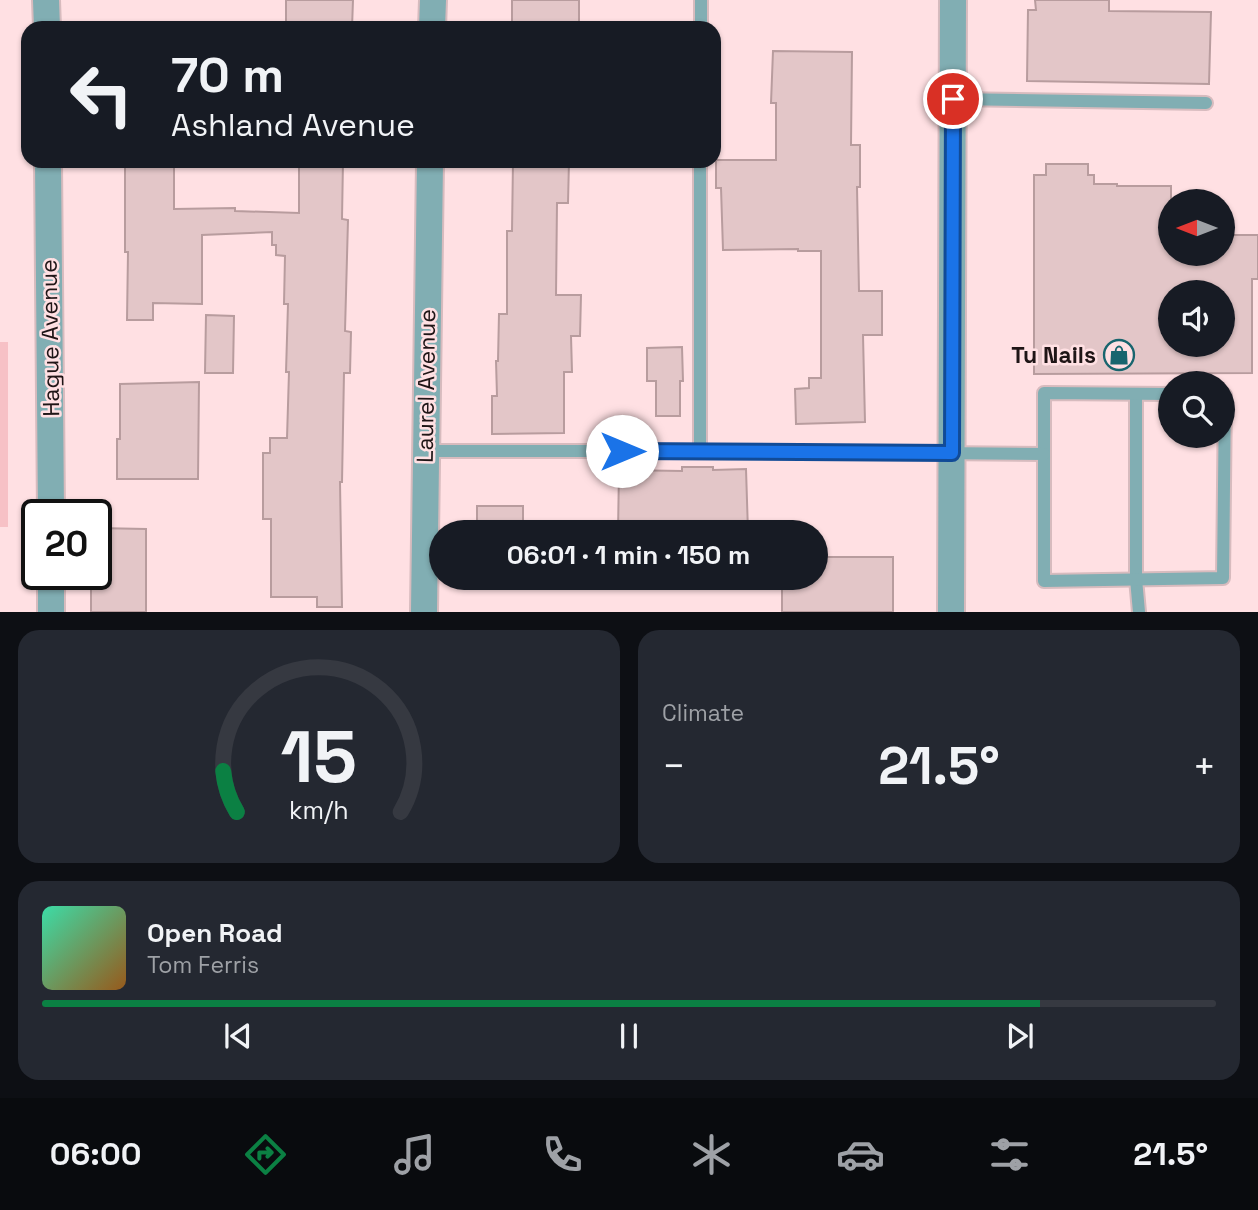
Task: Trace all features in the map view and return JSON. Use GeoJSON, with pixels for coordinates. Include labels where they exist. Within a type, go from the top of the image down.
{"type":"FeatureCollection","features":[{"type":"Feature","properties":{"kind":"street"},"geometry":{"type":"LineString","coordinates":[[46,0],[47,21]]}},
{"type":"Feature","properties":{"kind":"street"},"geometry":{"type":"LineString","coordinates":[[432,21],[433,0]]}},
{"type":"Feature","properties":{"kind":"street"},"geometry":{"type":"LineString","coordinates":[[951,611],[953,0]]}},
{"type":"Feature","properties":{"kind":"street","name":"Hague Avenue"},"geometry":{"type":"LineString","coordinates":[[48,168],[51,499]]}},
{"type":"Feature","properties":{"kind":"street","name":"Laurel Avenue"},"geometry":{"type":"LineString","coordinates":[[424,611],[430,168]]}},
{"type":"Feature","properties":{"kind":"street"},"geometry":{"type":"LineString","coordinates":[[51,590],[51,611]]}},
{"type":"Feature","properties":{"kind":"lane"},"geometry":{"type":"LineString","coordinates":[[701,0],[701,21]]}},
{"type":"Feature","properties":{"kind":"lane"},"geometry":{"type":"LineString","coordinates":[[953,99],[1206,103]]}},
{"type":"Feature","properties":{"kind":"lane"},"geometry":{"type":"LineString","coordinates":[[700,168],[700,451]]}},
{"type":"Feature","properties":{"kind":"lane"},"geometry":{"type":"LineString","coordinates":[[1158,394],[1044,393],[1044,580],[1223,578],[1224,448]]}},
{"type":"Feature","properties":{"kind":"lane"},"geometry":{"type":"LineString","coordinates":[[1136,394],[1136,579],[1139,611]]}},
{"type":"Feature","properties":{"kind":"lane"},"geometry":{"type":"LineString","coordinates":[[425,451],[1044,454]]}},
{"type":"Feature","properties":{"kind":"shaded area"},"geometry":{"type":"Polygon","coordinates":[[[0,342],[8,342],[8,527],[0,527],[0,342]]]}},
{"type":"Feature","properties":{"kind":"building"},"geometry":{"type":"Polygon","coordinates":[[[286,0],[353,0],[352,21],[286,21],[286,0]]]}},
{"type":"Feature","properties":{"kind":"building"},"geometry":{"type":"Polygon","coordinates":[[[512,0],[579,0],[579,21],[512,21],[512,0]]]}},
{"type":"Feature","properties":{"kind":"building"},"geometry":{"type":"Polygon","coordinates":[[[1035,0],[1109,0],[1109,11],[1211,12],[1209,84],[1027,81],[1028,10],[1036,10],[1035,0]]]}},
{"type":"Feature","properties":{"kind":"building"},"geometry":{"type":"Polygon","coordinates":[[[773,51],[852,52],[851,145],[860,145],[860,187],[857,187],[859,291],[882,291],[882,335],[863,335],[865,422],[796,424],[795,389],[809,388],[809,378],[821,378],[821,251],[723,250],[721,188],[716,188],[716,168],[721,168],[721,160],[776,160],[776,103],[771,103],[773,51]]]}},
{"type":"Feature","properties":{"kind":"building"},"geometry":{"type":"Polygon","coordinates":[[[1046,164],[1088,164],[1088,175],[1094,175],[1094,184],[1171,186],[1171,189],[1158,189],[1158,266],[1236,266],[1236,235],[1258,235],[1258,279],[1252,279],[1252,373],[1158,371],[1158,373],[1034,374],[1034,175],[1046,175],[1046,164]]]}},
{"type":"Feature","properties":{"kind":"building"},"geometry":{"type":"Polygon","coordinates":[[[125,168],[174,168],[174,209],[235,208],[235,211],[299,213],[299,168],[343,168],[342,219],[348,220],[345,331],[351,332],[350,373],[344,373],[340,482],[342,607],[317,607],[317,597],[271,597],[271,519],[263,519],[263,453],[270,453],[270,438],[287,438],[289,372],[286,372],[288,304],[284,304],[285,256],[276,255],[276,245],[272,245],[272,232],[202,235],[202,304],[153,303],[153,320],[127,320],[128,252],[125,252],[125,168]]]}},
{"type":"Feature","properties":{"kind":"building"},"geometry":{"type":"Polygon","coordinates":[[[513,168],[569,168],[568,203],[557,203],[556,295],[581,295],[580,336],[571,336],[572,372],[564,372],[564,433],[492,434],[492,396],[497,396],[499,314],[507,314],[507,231],[512,231],[513,168]]]}},
{"type":"Feature","properties":{"kind":"building"},"geometry":{"type":"Polygon","coordinates":[[[206,315],[234,316],[233,373],[205,373],[206,315]]]}},
{"type":"Feature","properties":{"kind":"building"},"geometry":{"type":"Polygon","coordinates":[[[682,347],[680,416],[656,416],[656,381],[647,381],[647,348],[682,347]]]}},
{"type":"Feature","properties":{"kind":"building"},"geometry":{"type":"Polygon","coordinates":[[[199,382],[198,479],[117,479],[120,384],[199,382]]]}},
{"type":"Feature","properties":{"kind":"building"},"geometry":{"type":"Polygon","coordinates":[[[682,467],[746,469],[748,520],[618,520],[619,470],[682,471],[682,467]]]}},
{"type":"Feature","properties":{"kind":"building"},"geometry":{"type":"Polygon","coordinates":[[[477,506],[523,506],[523,520],[477,520],[477,506]]]}},
{"type":"Feature","properties":{"kind":"building"},"geometry":{"type":"Polygon","coordinates":[[[112,528],[146,529],[146,612],[91,612],[91,590],[112,590],[112,528]]]}},
{"type":"Feature","properties":{"kind":"building"},"geometry":{"type":"Polygon","coordinates":[[[828,557],[893,557],[893,612],[782,612],[782,590],[828,590],[828,557]]]}},
{"type":"Feature","properties":{"kind":"place","name":"Tu Nails"},"geometry":{"type":"Point","coordinates":[1119,355]}},
{"type":"Feature","properties":{"kind":"route"},"geometry":{"type":"LineString","coordinates":[[622,451],[952,453],[953,99]]}}]}
